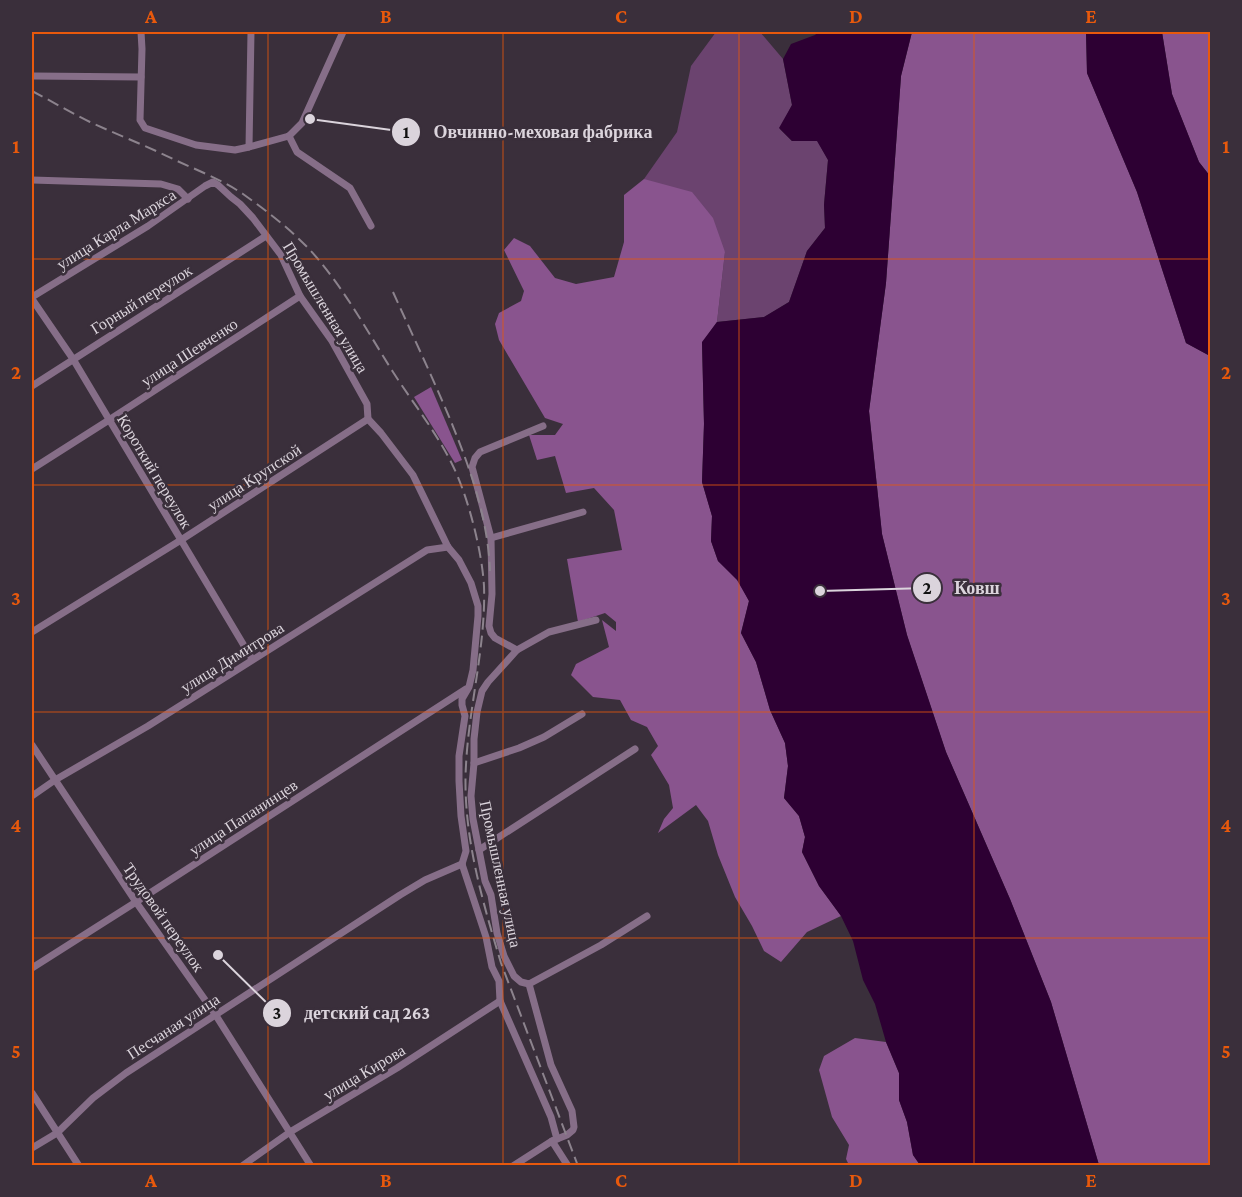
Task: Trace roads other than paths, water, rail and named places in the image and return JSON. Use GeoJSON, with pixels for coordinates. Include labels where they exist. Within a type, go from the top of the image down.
{"type":"FeatureCollection","features":[{"type":"Feature","properties":{"kind":"street"},"geometry":{"type":"LineString","coordinates":[[141,32],[140,120],[145,128],[196,145],[235,150],[290,136],[302,123],[343,32]]}},
{"type":"Feature","properties":{"kind":"street"},"geometry":{"type":"LineString","coordinates":[[249,147],[251,32]]}},
{"type":"Feature","properties":{"kind":"street"},"geometry":{"type":"LineString","coordinates":[[33,76],[141,77]]}},
{"type":"Feature","properties":{"kind":"street"},"geometry":{"type":"LineString","coordinates":[[290,136],[297,152],[350,188],[371,226]]}},
{"type":"Feature","properties":{"kind":"street"},"geometry":{"type":"LineString","coordinates":[[32,180],[161,184],[178,189],[188,199]]}},
{"type":"Feature","properties":{"kind":"street","name":"улица Карла Маркса"},"geometry":{"type":"LineString","coordinates":[[32,298],[148,226],[213,182]]}},
{"type":"Feature","properties":{"kind":"street","name":"Промышленная улица"},"geometry":{"type":"LineString","coordinates":[[213,182],[240,204],[281,255],[300,296],[332,341],[367,404],[368,419],[413,475],[448,547],[459,560],[471,583],[478,606],[473,670],[469,687],[462,699],[465,716],[459,756],[461,816],[466,851],[462,864]]}},
{"type":"Feature","properties":{"kind":"street","name":"Горный переулок"},"geometry":{"type":"LineString","coordinates":[[32,386],[266,236]]}},
{"type":"Feature","properties":{"kind":"street","name":"улица Шевченко"},"geometry":{"type":"LineString","coordinates":[[32,469],[300,296]]}},
{"type":"Feature","properties":{"kind":"street","name":"Короткий переулок"},"geometry":{"type":"LineString","coordinates":[[32,298],[73,359],[252,659]]}},
{"type":"Feature","properties":{"kind":"street","name":"улица Крупской"},"geometry":{"type":"LineString","coordinates":[[32,632],[181,540],[368,419]]}},
{"type":"Feature","properties":{"kind":"street"},"geometry":{"type":"LineString","coordinates":[[517,650],[495,638],[489,626],[492,594],[491,538],[472,466],[480,452],[543,426]]}},
{"type":"Feature","properties":{"kind":"street"},"geometry":{"type":"LineString","coordinates":[[491,538],[584,512]]}},
{"type":"Feature","properties":{"kind":"street","name":"улица Димитрова"},"geometry":{"type":"LineString","coordinates":[[32,796],[428,550],[448,547]]}},
{"type":"Feature","properties":{"kind":"street","name":"Промышленная улица"},"geometry":{"type":"LineString","coordinates":[[529,984],[521,982],[514,976],[504,956],[472,819],[471,796],[477,712],[482,691],[517,650],[549,632],[596,620]]}},
{"type":"Feature","properties":{"kind":"street","name":"улица Папанинцев"},"geometry":{"type":"LineString","coordinates":[[32,968],[469,687]]}},
{"type":"Feature","properties":{"kind":"street"},"geometry":{"type":"LineString","coordinates":[[474,763],[544,737],[582,714]]}},
{"type":"Feature","properties":{"kind":"street","name":"Трудовой переулок"},"geometry":{"type":"LineString","coordinates":[[32,745],[136,902],[215,1014],[311,1166]]}},
{"type":"Feature","properties":{"kind":"street"},"geometry":{"type":"LineString","coordinates":[[479,850],[635,749]]}},
{"type":"Feature","properties":{"kind":"street"},"geometry":{"type":"LineString","coordinates":[[462,864],[486,937],[492,967],[499,981],[500,1001],[551,1117],[554,1140],[568,1166]]}},
{"type":"Feature","properties":{"kind":"street","name":"Песчаная улица"},"geometry":{"type":"LineString","coordinates":[[32,1148],[57,1132],[93,1098],[126,1073],[215,1014],[400,895],[425,880],[462,864]]}},
{"type":"Feature","properties":{"kind":"street"},"geometry":{"type":"LineString","coordinates":[[513,1166],[554,1140],[567,1135],[573,1130],[574,1121],[572,1111],[551,1065],[529,984],[601,945],[647,916]]}},
{"type":"Feature","properties":{"kind":"street","name":"улица Кирова"},"geometry":{"type":"LineString","coordinates":[[242,1166],[290,1132],[397,1068],[500,1001]]}},
{"type":"Feature","properties":{"kind":"street"},"geometry":{"type":"LineString","coordinates":[[32,1093],[79,1166]]}},
{"type":"Feature","properties":{"kind":"railway"},"geometry":{"type":"LineString","coordinates":[[32,91],[90,122],[227,184],[252,200],[286,228],[310,250],[344,294],[446,452],[458,477],[473,524],[484,586],[480,653],[466,765],[470,840],[487,915],[501,963],[578,1166]]}},
{"type":"Feature","properties":{"kind":"railway"},"geometry":{"type":"LineString","coordinates":[[393,292],[443,403],[471,475],[486,532],[490,571]]}},
{"type":"Feature","properties":{"kind":"place","name":"Овчинно-меховая фабрика"},"geometry":{"type":"Point","coordinates":[310,119]}},
{"type":"Feature","properties":{"kind":"place","name":"Ковш"},"geometry":{"type":"Point","coordinates":[820,591]}},
{"type":"Feature","properties":{"kind":"place","name":"детский сад 263"},"geometry":{"type":"Point","coordinates":[218,955]}}]}
